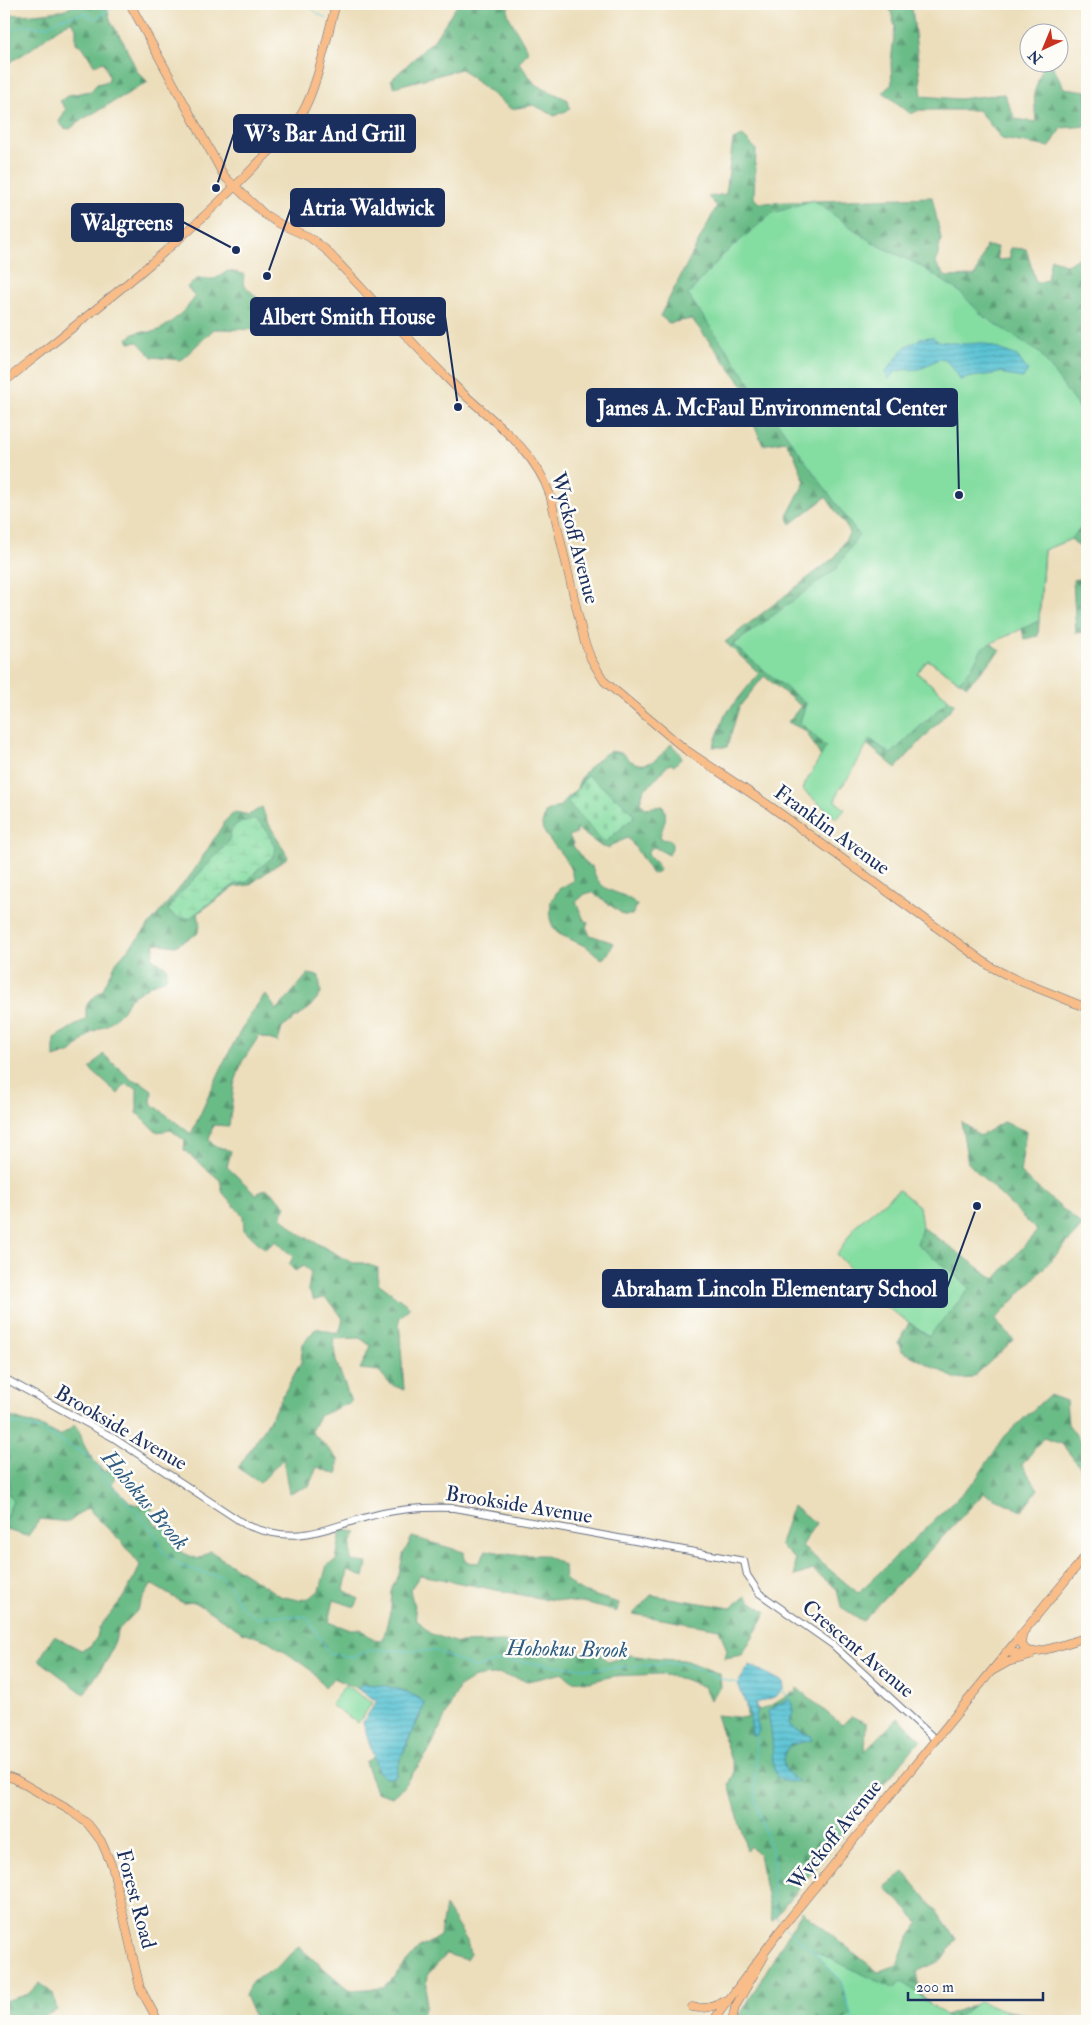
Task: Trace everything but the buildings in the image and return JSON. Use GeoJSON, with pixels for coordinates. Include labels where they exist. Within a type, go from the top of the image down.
{"type":"FeatureCollection","features":[{"type":"Feature","properties":{"kind":"main road","name":"Wyckoff Avenue"},"geometry":{"type":"LineString","coordinates":[[130,4],[220,170],[235,187],[272,220],[309,237],[325,249],[448,379],[520,445],[535,462],[546,482],[550,495],[586,645]]}},
{"type":"Feature","properties":{"kind":"main road"},"geometry":{"type":"LineString","coordinates":[[4,382],[153,262],[235,187],[290,129],[302,113],[311,93],[336,4]]}},
{"type":"Feature","properties":{"kind":"main road","name":"Franklin Avenue"},"geometry":{"type":"LineString","coordinates":[[586,645],[596,670],[610,688],[697,758],[770,806],[990,966],[1015,980],[1087,1008]]}},
{"type":"Feature","properties":{"kind":"main road"},"geometry":{"type":"LineString","coordinates":[[1006,1652],[1087,1554]]}},
{"type":"Feature","properties":{"kind":"main road"},"geometry":{"type":"LineString","coordinates":[[1023,1631],[1021,1643],[1026,1650],[1034,1652]]}},
{"type":"Feature","properties":{"kind":"main road","name":"Wyckoff Avenue"},"geometry":{"type":"LineString","coordinates":[[713,2021],[783,1926],[1006,1652],[1023,1654],[1034,1652],[1087,1637]]}},
{"type":"Feature","properties":{"kind":"main road","name":"Wyckoff Avenue"},"geometry":{"type":"LineString","coordinates":[[989,1673],[1008,1662],[1033,1655],[1034,1652]]}},
{"type":"Feature","properties":{"kind":"main road","name":"Forest Road"},"geometry":{"type":"LineString","coordinates":[[4,1775],[15,1778],[71,1810],[88,1824],[101,1841],[112,1866],[140,1988],[158,2021]]}},
{"type":"Feature","properties":{"kind":"main road"},"geometry":{"type":"LineString","coordinates":[[732,2021],[735,2007],[761,1964],[770,1944]]}},
{"type":"Feature","properties":{"kind":"main road"},"geometry":{"type":"LineString","coordinates":[[692,2007],[712,2008],[729,1999]]}},
{"type":"Feature","properties":{"kind":"street","name":"Brookside Avenue"},"geometry":{"type":"LineString","coordinates":[[4,1378],[112,1437],[246,1525],[269,1533],[289,1536],[303,1535],[385,1512],[434,1507],[455,1508],[744,1561]]}},
{"type":"Feature","properties":{"kind":"street","name":"Crescent Avenue"},"geometry":{"type":"LineString","coordinates":[[744,1561],[747,1575],[759,1593],[833,1645],[936,1740]]}},
{"type":"Feature","properties":{"kind":"green space"},"geometry":{"type":"Polygon","coordinates":[[[77,4],[106,5],[111,22],[124,43],[137,71],[148,82],[78,122],[70,129],[64,128],[59,122],[66,109],[60,101],[69,95],[91,91],[97,84],[109,81],[109,75],[104,62],[94,65],[83,47],[76,43],[76,28],[72,22],[56,30],[4,66],[4,15],[52,12],[77,4]]]}},
{"type":"Feature","properties":{"kind":"green space"},"geometry":{"type":"Polygon","coordinates":[[[458,4],[508,4],[508,15],[528,51],[519,63],[535,84],[568,100],[570,109],[555,116],[534,105],[511,109],[461,69],[394,87],[391,80],[434,40],[458,4]]]}},
{"type":"Feature","properties":{"kind":"green space"},"geometry":{"type":"Polygon","coordinates":[[[889,4],[922,4],[912,7],[922,96],[959,99],[1004,94],[1015,119],[1036,122],[1034,93],[1041,72],[1056,72],[1064,88],[1087,91],[1087,126],[1061,128],[1050,147],[1002,139],[978,110],[919,110],[911,114],[883,92],[892,84],[891,63],[895,27],[889,4]]]}},
{"type":"Feature","properties":{"kind":"green space"},"geometry":{"type":"Polygon","coordinates":[[[743,136],[756,149],[754,198],[759,203],[932,197],[941,239],[936,264],[946,277],[975,276],[986,246],[997,247],[998,260],[1010,259],[1010,248],[1026,249],[1036,283],[1047,280],[1051,258],[1067,265],[1081,256],[1087,258],[1087,315],[1082,317],[1087,345],[1087,554],[1071,539],[1044,550],[1038,636],[1024,639],[1005,523],[974,629],[1000,651],[967,686],[928,660],[917,673],[955,704],[896,768],[857,736],[821,757],[806,731],[788,722],[801,706],[764,676],[739,707],[727,747],[713,747],[725,715],[759,673],[725,642],[835,557],[850,532],[826,497],[791,524],[787,516],[805,482],[794,454],[785,441],[763,445],[750,416],[755,401],[692,319],[669,323],[660,316],[717,206],[708,197],[726,194],[733,140],[743,136]]]}},
{"type":"Feature","properties":{"kind":"green space"},"geometry":{"type":"Polygon","coordinates":[[[813,200],[873,243],[919,265],[960,292],[983,316],[1040,353],[1082,413],[1087,469],[1087,521],[1071,539],[1044,550],[1039,621],[983,647],[970,670],[959,681],[928,660],[917,673],[949,699],[891,754],[870,739],[851,774],[839,790],[835,801],[845,809],[837,819],[802,789],[826,747],[800,722],[806,704],[733,645],[836,569],[859,535],[688,295],[723,255],[771,214],[813,200]]]}},
{"type":"Feature","properties":{"kind":"green space"},"geometry":{"type":"Polygon","coordinates":[[[228,271],[244,274],[243,284],[274,314],[294,316],[299,320],[273,330],[214,329],[181,360],[152,357],[138,342],[129,343],[127,339],[136,333],[156,331],[177,317],[195,297],[187,287],[197,279],[215,279],[228,271]]]}},
{"type":"Feature","properties":{"kind":"green space"},"geometry":{"type":"Polygon","coordinates":[[[1087,554],[1087,632],[1076,633],[1073,580],[1084,578],[1087,554]]]}},
{"type":"Feature","properties":{"kind":"green space"},"geometry":{"type":"Polygon","coordinates":[[[671,744],[681,755],[681,759],[675,765],[669,764],[644,789],[640,802],[645,808],[663,806],[665,810],[665,821],[660,836],[663,840],[669,839],[671,841],[671,851],[669,855],[654,847],[648,850],[649,856],[660,870],[654,874],[651,873],[628,838],[611,845],[609,848],[602,847],[576,828],[577,833],[569,836],[573,846],[588,866],[592,866],[600,883],[605,888],[631,899],[637,905],[632,915],[624,915],[592,892],[585,894],[576,902],[584,920],[588,922],[586,927],[590,935],[614,943],[607,955],[602,959],[587,947],[559,934],[553,928],[550,918],[551,901],[559,889],[573,881],[568,864],[543,830],[542,824],[545,813],[560,806],[577,789],[578,783],[590,767],[610,751],[622,753],[631,761],[643,764],[654,761],[671,744]]]}},
{"type":"Feature","properties":{"kind":"green space"},"geometry":{"type":"Polygon","coordinates":[[[587,775],[622,802],[635,816],[605,843],[568,803],[587,775]]]}},
{"type":"Feature","properties":{"kind":"green space"},"geometry":{"type":"Polygon","coordinates":[[[262,807],[266,819],[288,857],[249,885],[234,887],[198,913],[200,927],[197,934],[175,946],[155,943],[152,958],[167,968],[166,979],[152,984],[129,999],[123,1010],[109,1024],[92,1032],[71,1052],[54,1058],[54,1038],[86,1019],[88,1003],[103,989],[117,961],[193,872],[226,820],[235,812],[249,815],[262,807]],[[228,843],[175,899],[168,911],[190,917],[235,884],[247,882],[258,869],[273,857],[228,843]]]}},
{"type":"Feature","properties":{"kind":"green space"},"geometry":{"type":"Polygon","coordinates":[[[255,819],[265,828],[276,849],[273,857],[258,869],[247,882],[235,884],[190,918],[178,918],[168,911],[175,899],[228,843],[232,828],[240,822],[255,819]]]}},
{"type":"Feature","properties":{"kind":"green space"},"geometry":{"type":"Polygon","coordinates":[[[308,974],[319,976],[321,994],[308,1009],[282,1028],[278,1042],[259,1036],[242,1062],[234,1085],[229,1126],[213,1125],[209,1140],[213,1145],[231,1151],[227,1167],[256,1194],[267,1189],[286,1206],[281,1216],[298,1233],[353,1263],[363,1263],[378,1268],[378,1283],[410,1307],[399,1319],[404,1390],[390,1384],[379,1371],[360,1369],[371,1346],[360,1338],[333,1339],[336,1361],[351,1402],[319,1416],[311,1431],[338,1459],[338,1475],[317,1467],[309,1486],[289,1493],[283,1459],[260,1483],[238,1468],[266,1426],[301,1362],[303,1344],[316,1328],[339,1334],[343,1319],[333,1305],[325,1298],[314,1300],[308,1290],[311,1272],[303,1266],[295,1271],[289,1265],[293,1257],[276,1241],[265,1249],[244,1230],[243,1216],[223,1193],[220,1180],[184,1150],[185,1141],[171,1130],[156,1132],[137,1113],[137,1088],[125,1084],[118,1094],[90,1069],[103,1054],[133,1081],[141,1082],[152,1090],[151,1103],[191,1134],[233,1045],[253,1010],[265,994],[277,1010],[308,974]]]}},
{"type":"Feature","properties":{"kind":"green space"},"geometry":{"type":"Polygon","coordinates":[[[961,1121],[980,1136],[1003,1122],[1026,1131],[1020,1173],[1083,1226],[995,1320],[1014,1340],[972,1378],[956,1379],[902,1351],[898,1343],[909,1323],[928,1336],[917,1244],[922,1227],[995,1279],[1037,1231],[968,1163],[961,1121]]]}},
{"type":"Feature","properties":{"kind":"green space"},"geometry":{"type":"Polygon","coordinates":[[[899,1190],[919,1206],[922,1227],[917,1244],[970,1288],[929,1336],[864,1292],[868,1287],[837,1255],[856,1225],[899,1190]]]}},
{"type":"Feature","properties":{"kind":"green space"},"geometry":{"type":"Polygon","coordinates":[[[1049,1395],[1066,1401],[1068,1424],[1087,1450],[1087,1476],[1062,1444],[1043,1438],[1022,1465],[1038,1489],[1022,1511],[984,1493],[863,1621],[841,1607],[837,1589],[813,1570],[795,1576],[795,1560],[780,1545],[792,1506],[816,1523],[801,1546],[858,1593],[974,1482],[1005,1436],[1049,1395]]]}},
{"type":"Feature","properties":{"kind":"green space"},"geometry":{"type":"Polygon","coordinates":[[[4,1413],[10,1417],[43,1427],[60,1436],[75,1425],[89,1454],[105,1472],[114,1460],[117,1470],[112,1484],[131,1503],[137,1505],[144,1498],[154,1504],[150,1515],[157,1526],[172,1523],[171,1538],[179,1550],[198,1559],[210,1551],[280,1596],[299,1600],[309,1598],[320,1590],[327,1565],[336,1561],[341,1530],[357,1532],[351,1543],[351,1561],[367,1563],[364,1577],[348,1571],[344,1590],[359,1599],[355,1607],[334,1600],[329,1622],[348,1629],[361,1629],[372,1639],[383,1640],[391,1608],[392,1588],[399,1575],[403,1555],[412,1537],[464,1552],[465,1562],[479,1563],[486,1550],[513,1555],[544,1555],[564,1565],[565,1579],[576,1588],[619,1603],[617,1612],[588,1604],[532,1597],[420,1575],[410,1590],[417,1619],[429,1633],[457,1643],[503,1642],[557,1653],[599,1652],[608,1662],[630,1655],[684,1660],[720,1674],[721,1687],[710,1700],[704,1687],[684,1679],[660,1674],[613,1676],[589,1682],[572,1681],[563,1673],[528,1681],[500,1674],[475,1677],[459,1687],[429,1751],[402,1788],[392,1797],[376,1792],[365,1762],[374,1757],[378,1771],[395,1777],[400,1759],[421,1714],[362,1684],[358,1689],[334,1678],[325,1687],[312,1671],[268,1641],[242,1632],[195,1602],[183,1603],[151,1584],[136,1612],[119,1629],[109,1657],[84,1694],[39,1660],[54,1636],[81,1650],[90,1647],[97,1637],[99,1628],[122,1599],[140,1565],[122,1542],[87,1508],[69,1522],[40,1519],[28,1536],[6,1530],[4,1532],[4,1521],[13,1501],[7,1491],[10,1489],[4,1460],[4,1413]]]}},
{"type":"Feature","properties":{"kind":"green space"},"geometry":{"type":"Polygon","coordinates":[[[4,1460],[10,1489],[7,1492],[13,1501],[4,1521],[4,1460]]]}},
{"type":"Feature","properties":{"kind":"green space"},"geometry":{"type":"Polygon","coordinates":[[[651,1595],[731,1608],[746,1596],[751,1602],[767,1612],[742,1655],[725,1658],[727,1650],[719,1629],[633,1614],[651,1595]]]}},
{"type":"Feature","properties":{"kind":"green space"},"geometry":{"type":"Polygon","coordinates":[[[345,1685],[372,1703],[358,1723],[331,1705],[345,1685]]]}},
{"type":"Feature","properties":{"kind":"green space"},"geometry":{"type":"Polygon","coordinates":[[[797,1688],[842,1725],[851,1716],[866,1723],[865,1751],[898,1718],[921,1739],[772,1921],[759,1854],[750,1846],[747,1851],[729,1784],[735,1772],[716,1715],[747,1718],[746,1706],[760,1710],[794,1692],[796,1696],[797,1688]]]}},
{"type":"Feature","properties":{"kind":"green space"},"geometry":{"type":"Polygon","coordinates":[[[904,1872],[935,1909],[956,1939],[942,1960],[916,1972],[920,1993],[943,2016],[973,2005],[1027,2014],[1036,2021],[737,2020],[802,1911],[878,1972],[897,1965],[905,1944],[919,1922],[885,1887],[904,1872]]]}},
{"type":"Feature","properties":{"kind":"green space"},"geometry":{"type":"Polygon","coordinates":[[[445,1906],[467,1941],[470,1954],[466,1960],[447,1954],[428,1974],[425,2008],[422,2014],[408,2021],[256,2021],[245,1995],[248,1988],[252,1982],[281,1964],[299,1947],[349,1990],[384,1988],[418,1949],[440,1936],[445,1906]]]}},
{"type":"Feature","properties":{"kind":"green space"},"geometry":{"type":"Polygon","coordinates":[[[812,1950],[894,1989],[902,1981],[952,2021],[843,2021],[851,2015],[841,1981],[812,1950]]]}},
{"type":"Feature","properties":{"kind":"green space"},"geometry":{"type":"Polygon","coordinates":[[[40,1983],[53,1994],[57,2010],[43,2017],[44,2021],[4,2021],[4,2001],[27,1995],[40,1983]]]}},
{"type":"Feature","properties":{"kind":"green space"},"geometry":{"type":"Polygon","coordinates":[[[979,2001],[1033,2021],[953,2021],[979,2001]]]}},
{"type":"Feature","properties":{"kind":"water"},"geometry":{"type":"Polygon","coordinates":[[[933,337],[937,341],[964,344],[983,343],[1017,356],[1028,371],[1023,378],[1007,375],[1002,372],[960,380],[944,358],[922,368],[899,370],[889,379],[885,373],[906,346],[920,338],[933,337]]]}},
{"type":"Feature","properties":{"kind":"water"},"geometry":{"type":"Polygon","coordinates":[[[750,1665],[783,1682],[784,1689],[774,1697],[756,1703],[756,1717],[759,1730],[756,1736],[752,1735],[750,1716],[738,1683],[750,1665]]]}},
{"type":"Feature","properties":{"kind":"water"},"geometry":{"type":"Polygon","coordinates":[[[362,1684],[395,1688],[425,1703],[400,1759],[395,1777],[385,1778],[378,1771],[363,1722],[377,1701],[358,1689],[362,1684]]]}},
{"type":"Feature","properties":{"kind":"water"},"geometry":{"type":"Polygon","coordinates":[[[787,1700],[791,1700],[793,1712],[789,1722],[791,1727],[811,1736],[812,1740],[790,1745],[786,1750],[783,1760],[784,1765],[789,1774],[798,1781],[788,1782],[781,1780],[774,1770],[768,1711],[787,1700]]]}},
{"type":"Feature","properties":{"kind":"waterway"},"geometry":{"type":"LineString","coordinates":[[4,30],[26,25],[49,26],[59,19],[86,13],[92,18],[97,18],[118,4]]}},
{"type":"Feature","properties":{"kind":"waterway"},"geometry":{"type":"LineString","coordinates":[[304,4],[327,18]]}},
{"type":"Feature","properties":{"kind":"waterway","name":"Hohokus Brook"},"geometry":{"type":"LineString","coordinates":[[4,1421],[41,1430],[87,1455],[103,1476],[157,1536],[162,1551],[180,1566],[221,1577],[231,1588],[241,1607],[258,1619],[269,1615],[307,1617],[329,1653],[353,1657],[372,1650],[437,1651],[474,1668],[505,1660],[590,1669],[683,1663],[726,1681],[738,1683]]}},
{"type":"Feature","properties":{"kind":"waterway"},"geometry":{"type":"LineString","coordinates":[[782,1690],[791,1700]]}},
{"type":"Feature","properties":{"kind":"waterway","name":"Hohokus Brook"},"geometry":{"type":"LineString","coordinates":[[756,1735],[755,1799],[774,1860],[772,1897],[777,1918],[781,1923]]}},
{"type":"Feature","properties":{"kind":"waterway","name":"Hohokus Brook"},"geometry":{"type":"LineString","coordinates":[[785,1928],[812,1950],[841,1981],[853,2021]]}},
{"type":"Feature","properties":{"kind":"place","name":"W's Bar And Grill"},"geometry":{"type":"Point","coordinates":[216,188]}},
{"type":"Feature","properties":{"kind":"place","name":"Walgreens"},"geometry":{"type":"Point","coordinates":[236,250]}},
{"type":"Feature","properties":{"kind":"place","name":"Atria Waldwick"},"geometry":{"type":"Point","coordinates":[267,276]}},
{"type":"Feature","properties":{"kind":"place","name":"Albert Smith House"},"geometry":{"type":"Point","coordinates":[458,407]}},
{"type":"Feature","properties":{"kind":"place","name":"James A. McFaul Environmental Center"},"geometry":{"type":"Point","coordinates":[959,495]}},
{"type":"Feature","properties":{"kind":"place","name":"Abraham Lincoln Elementary School"},"geometry":{"type":"Point","coordinates":[977,1206]}}]}
